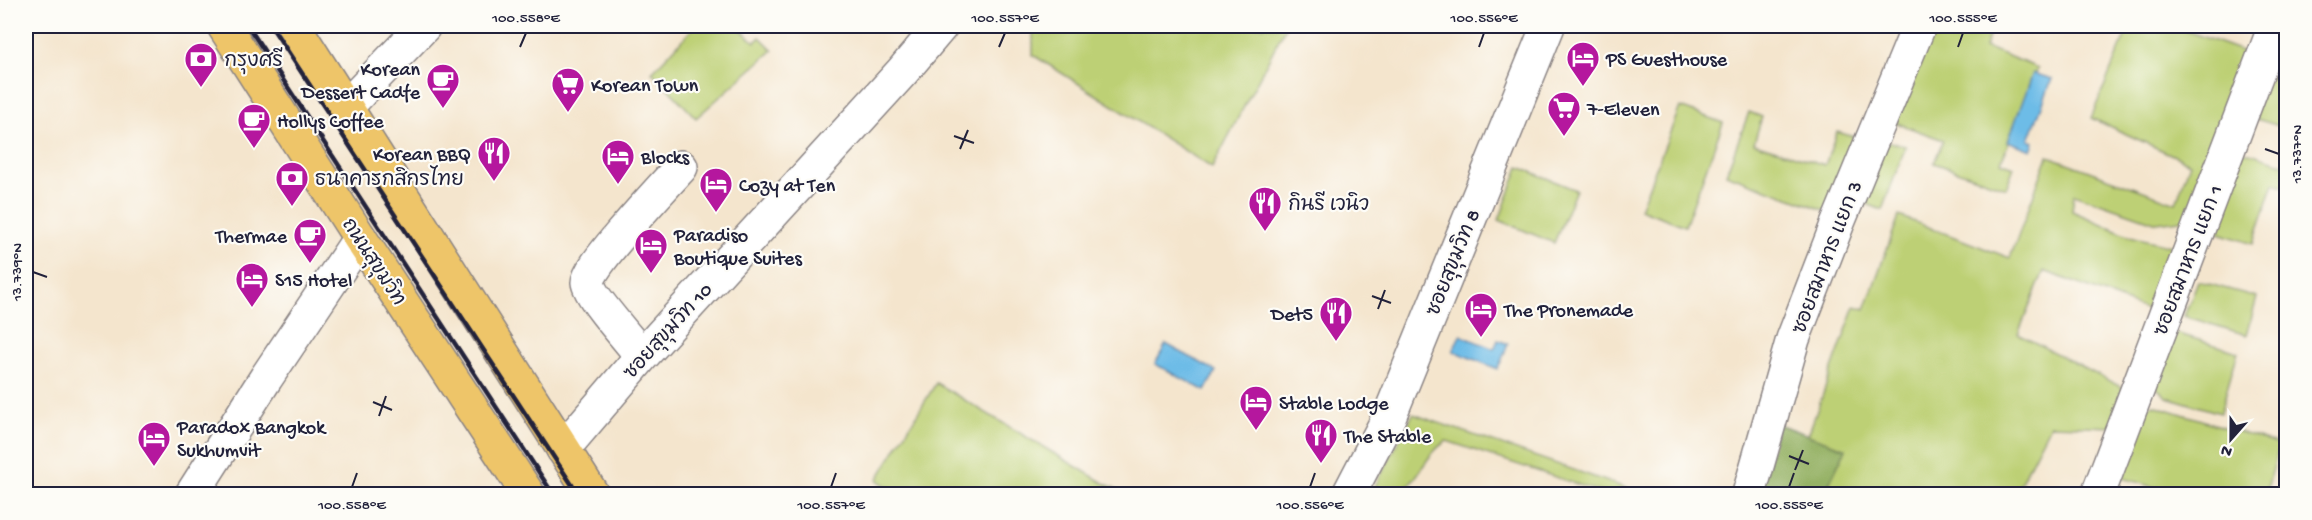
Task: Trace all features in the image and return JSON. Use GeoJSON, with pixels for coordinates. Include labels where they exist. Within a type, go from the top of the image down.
{"type":"FeatureCollection","features":[{"type":"Feature","properties":{"kind":"main road","name":"ถนนสุขุมวิท"},"geometry":{"type":"LineString","coordinates":[[224,26],[528,495]]}},
{"type":"Feature","properties":{"kind":"main road"},"geometry":{"type":"LineString","coordinates":[[294,26],[592,495]]}},
{"type":"Feature","properties":{"kind":"street"},"geometry":{"type":"LineString","coordinates":[[346,106],[424,26]]}},
{"type":"Feature","properties":{"kind":"street","name":"ซอยสุขุมวิท 10"},"geometry":{"type":"LineString","coordinates":[[563,449],[642,356],[902,72],[941,26]]}},
{"type":"Feature","properties":{"kind":"street","name":"ซอยสุขุมวิท 8"},"geometry":{"type":"LineString","coordinates":[[1348,495],[1389,417],[1548,26]]}},
{"type":"Feature","properties":{"kind":"street","name":"ซอยสมาหาร แยก 3"},"geometry":{"type":"LineString","coordinates":[[1749,495],[1786,362],[1807,300],[1919,26]]}},
{"type":"Feature","properties":{"kind":"street","name":"ซอยสมาหาร แยก 1"},"geometry":{"type":"LineString","coordinates":[[2098,495],[2275,26]]}},
{"type":"Feature","properties":{"kind":"street"},"geometry":{"type":"LineString","coordinates":[[642,356],[593,294],[588,282],[591,272],[603,256],[681,167]]}},
{"type":"Feature","properties":{"kind":"street"},"geometry":{"type":"LineString","coordinates":[[192,495],[266,378],[360,238]]}},
{"type":"Feature","properties":{"kind":"green space"},"geometry":{"type":"Polygon","coordinates":[[[695,26],[736,26],[755,42],[760,37],[773,50],[696,118],[652,72],[695,26]]]}},
{"type":"Feature","properties":{"kind":"green space"},"geometry":{"type":"Polygon","coordinates":[[[1033,26],[1286,26],[1212,168],[1033,55],[1033,26]]]}},
{"type":"Feature","properties":{"kind":"green space"},"geometry":{"type":"Polygon","coordinates":[[[1932,26],[1993,26],[1985,47],[2038,68],[2001,162],[2014,167],[2006,188],[1934,163],[1943,140],[1894,122],[1932,26]]]}},
{"type":"Feature","properties":{"kind":"green space"},"geometry":{"type":"Polygon","coordinates":[[[2121,26],[2173,26],[2253,55],[2190,224],[2180,220],[2157,223],[2074,194],[2072,211],[2130,236],[2180,248],[2156,313],[2044,271],[2018,334],[2129,391],[2116,427],[2050,425],[2015,494],[1826,494],[1808,435],[1855,306],[1865,309],[1899,216],[2010,258],[2048,156],[2176,203],[2190,163],[2091,118],[2128,29],[2121,26]]]}},
{"type":"Feature","properties":{"kind":"green space"},"geometry":{"type":"Polygon","coordinates":[[[2286,27],[2286,128],[2253,118],[2286,27]]]}},
{"type":"Feature","properties":{"kind":"green space"},"geometry":{"type":"Polygon","coordinates":[[[1680,107],[1723,123],[1685,226],[1640,209],[1680,107]]]}},
{"type":"Feature","properties":{"kind":"green space"},"geometry":{"type":"Polygon","coordinates":[[[1749,112],[1762,117],[1754,143],[1825,165],[1837,132],[1858,138],[1829,212],[1726,174],[1749,112]]]}},
{"type":"Feature","properties":{"kind":"green space"},"geometry":{"type":"Polygon","coordinates":[[[1886,141],[1906,146],[1882,210],[1862,202],[1886,141]]]}},
{"type":"Feature","properties":{"kind":"green space"},"geometry":{"type":"Polygon","coordinates":[[[2243,151],[2286,164],[2286,187],[2274,183],[2253,244],[2213,231],[2243,151]]]}},
{"type":"Feature","properties":{"kind":"green space"},"geometry":{"type":"Polygon","coordinates":[[[1519,167],[1576,190],[1554,243],[1499,220],[1519,167]]]}},
{"type":"Feature","properties":{"kind":"green space"},"geometry":{"type":"Polygon","coordinates":[[[2198,281],[2257,297],[2247,335],[2184,316],[2198,281]]]}},
{"type":"Feature","properties":{"kind":"green space"},"geometry":{"type":"Polygon","coordinates":[[[2176,333],[2238,352],[2220,413],[2167,397],[2153,385],[2176,333]]]}},
{"type":"Feature","properties":{"kind":"green space"},"geometry":{"type":"Polygon","coordinates":[[[936,383],[1126,494],[899,494],[877,480],[936,383]]]}},
{"type":"Feature","properties":{"kind":"green space"},"geometry":{"type":"Polygon","coordinates":[[[2154,405],[2280,445],[2267,489],[2285,494],[2176,494],[2113,475],[2144,408],[2154,405]]]}},
{"type":"Feature","properties":{"kind":"green space"},"geometry":{"type":"Polygon","coordinates":[[[1413,414],[1643,494],[1606,494],[1447,441],[1434,452],[1402,493],[1374,488],[1413,414]]]}},
{"type":"Feature","properties":{"kind":"green space"},"geometry":{"type":"Polygon","coordinates":[[[1778,424],[1846,449],[1826,494],[1759,494],[1778,424]]]}},
{"type":"Feature","properties":{"kind":"water"},"geometry":{"type":"Polygon","coordinates":[[[2033,73],[2052,79],[2029,140],[2034,142],[2031,150],[2008,141],[2033,73]]]}},
{"type":"Feature","properties":{"kind":"water"},"geometry":{"type":"Polygon","coordinates":[[[1460,335],[1494,349],[1498,340],[1508,344],[1498,369],[1453,351],[1460,335]]]}},
{"type":"Feature","properties":{"kind":"water"},"geometry":{"type":"Polygon","coordinates":[[[1166,344],[1216,371],[1205,391],[1155,364],[1166,344]]]}},
{"type":"Feature","properties":{"kind":"railway"},"geometry":{"type":"LineString","coordinates":[[248,26],[553,494]]}},
{"type":"Feature","properties":{"kind":"railway"},"geometry":{"type":"LineString","coordinates":[[271,26],[578,494]]}},
{"type":"Feature","properties":{"kind":"place","name":"PS Guesthouse"},"geometry":{"type":"Point","coordinates":[1583,87]}},
{"type":"Feature","properties":{"kind":"place","name":"กรุงศรี"},"geometry":{"type":"Point","coordinates":[201,88]}},
{"type":"Feature","properties":{"kind":"place","name":"Korean Dessert Cadfe"},"geometry":{"type":"Point","coordinates":[443,109]}},
{"type":"Feature","properties":{"kind":"place","name":"Korean Town"},"geometry":{"type":"Point","coordinates":[568,113]}},
{"type":"Feature","properties":{"kind":"place","name":"7-Eleven"},"geometry":{"type":"Point","coordinates":[1564,137]}},
{"type":"Feature","properties":{"kind":"place","name":"Hollys Coffee"},"geometry":{"type":"Point","coordinates":[254,149]}},
{"type":"Feature","properties":{"kind":"place","name":"Korean BBQ"},"geometry":{"type":"Point","coordinates":[494,182]}},
{"type":"Feature","properties":{"kind":"place","name":"Blocks"},"geometry":{"type":"Point","coordinates":[618,185]}},
{"type":"Feature","properties":{"kind":"place","name":"ธนาคารกสิกรไทย"},"geometry":{"type":"Point","coordinates":[292,207]}},
{"type":"Feature","properties":{"kind":"place","name":"Cozy at Ten"},"geometry":{"type":"Point","coordinates":[716,213]}},
{"type":"Feature","properties":{"kind":"place","name":"กินรี เวนิว"},"geometry":{"type":"Point","coordinates":[1265,232]}},
{"type":"Feature","properties":{"kind":"place","name":"Thermae"},"geometry":{"type":"Point","coordinates":[310,264]}},
{"type":"Feature","properties":{"kind":"place","name":"Paradiso Boutique Suites"},"geometry":{"type":"Point","coordinates":[651,274]}},
{"type":"Feature","properties":{"kind":"place","name":"S15 Hotel"},"geometry":{"type":"Point","coordinates":[252,308]}},
{"type":"Feature","properties":{"kind":"place","name":"The Pronemade"},"geometry":{"type":"Point","coordinates":[1481,338]}},
{"type":"Feature","properties":{"kind":"place","name":"Det5"},"geometry":{"type":"Point","coordinates":[1336,342]}},
{"type":"Feature","properties":{"kind":"place","name":"Stable Lodge"},"geometry":{"type":"Point","coordinates":[1256,431]}},
{"type":"Feature","properties":{"kind":"place","name":"The Stable"},"geometry":{"type":"Point","coordinates":[1321,464]}},
{"type":"Feature","properties":{"kind":"place","name":"Paradox Bangkok Sukhumvit"},"geometry":{"type":"Point","coordinates":[154,467]}}]}
